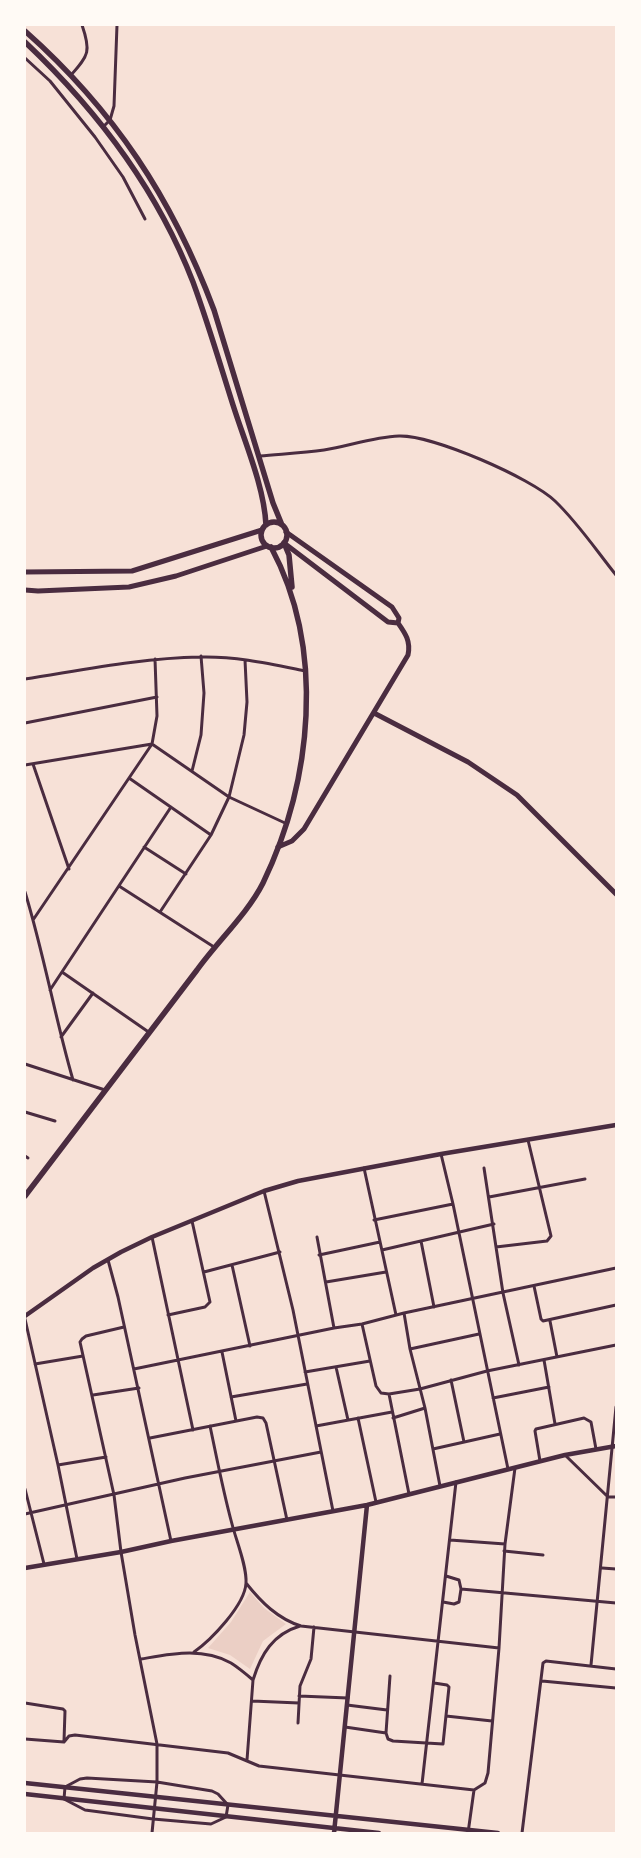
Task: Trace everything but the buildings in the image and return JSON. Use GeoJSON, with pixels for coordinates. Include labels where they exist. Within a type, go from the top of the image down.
{"type":"FeatureCollection","features":[{"type":"Feature","properties":{"kind":"main road"},"geometry":{"type":"LineString","coordinates":[[25,31],[71,75],[110,120],[127,142],[166,204],[202,278],[228,350],[273,503],[287,538],[284,543],[277,547],[269,547],[176,576],[129,587],[25,590]]}},
{"type":"Feature","properties":{"kind":"main road"},"geometry":{"type":"LineString","coordinates":[[25,42],[62,77],[104,126],[136,171],[160,211],[193,282],[218,354],[262,497],[264,528],[262,539],[283,569],[292,595]]}},
{"type":"Feature","properties":{"kind":"main road"},"geometry":{"type":"LineString","coordinates":[[25,572],[132,571],[264,528],[274,522],[282,525]]}},
{"type":"Feature","properties":{"kind":"main road"},"geometry":{"type":"LineString","coordinates":[[286,532],[392,607],[400,618],[398,623]]}},
{"type":"Feature","properties":{"kind":"main road"},"geometry":{"type":"LineString","coordinates":[[278,847],[292,841],[304,829],[408,654],[406,634],[398,623],[388,622],[284,543]]}},
{"type":"Feature","properties":{"kind":"main road"},"geometry":{"type":"LineString","coordinates":[[25,1196],[214,947],[250,903],[262,884],[278,847],[287,823],[303,758],[308,693],[306,671],[292,595],[289,555],[284,543]]}},
{"type":"Feature","properties":{"kind":"main road"},"geometry":{"type":"LineString","coordinates":[[320,569],[325,559]]}},
{"type":"Feature","properties":{"kind":"main road"},"geometry":{"type":"LineString","coordinates":[[374,713],[468,762],[500,782],[517,795],[616,894]]}},
{"type":"Feature","properties":{"kind":"street"},"geometry":{"type":"LineString","coordinates":[[71,75],[83,62],[87,54],[82,25]]}},
{"type":"Feature","properties":{"kind":"street"},"geometry":{"type":"LineString","coordinates":[[104,126],[110,120],[114,106],[117,25]]}},
{"type":"Feature","properties":{"kind":"street"},"geometry":{"type":"LineString","coordinates":[[25,58],[50,81],[95,137],[123,177],[145,219]]}},
{"type":"Feature","properties":{"kind":"street"},"geometry":{"type":"LineString","coordinates":[[260,456],[325,450],[355,442],[400,436],[431,441],[451,447],[526,482],[555,501],[616,575]]}},
{"type":"Feature","properties":{"kind":"street"},"geometry":{"type":"LineString","coordinates":[[25,679],[155,659],[201,656],[245,660],[306,671]]}},
{"type":"Feature","properties":{"kind":"street"},"geometry":{"type":"LineString","coordinates":[[192,771],[201,735],[204,693],[201,656]]}},
{"type":"Feature","properties":{"kind":"street"},"geometry":{"type":"LineString","coordinates":[[34,920],[152,744],[158,697],[155,659]]}},
{"type":"Feature","properties":{"kind":"street"},"geometry":{"type":"LineString","coordinates":[[160,912],[211,835],[229,797],[244,735],[247,702],[245,660]]}},
{"type":"Feature","properties":{"kind":"street"},"geometry":{"type":"LineString","coordinates":[[25,722],[158,697]]}},
{"type":"Feature","properties":{"kind":"street"},"geometry":{"type":"LineString","coordinates":[[25,765],[152,744],[229,797],[287,823]]}},
{"type":"Feature","properties":{"kind":"street"},"geometry":{"type":"LineString","coordinates":[[33,764],[69,869]]}},
{"type":"Feature","properties":{"kind":"street"},"geometry":{"type":"LineString","coordinates":[[129,778],[211,835]]}},
{"type":"Feature","properties":{"kind":"street"},"geometry":{"type":"LineString","coordinates":[[50,990],[171,807]]}},
{"type":"Feature","properties":{"kind":"street"},"geometry":{"type":"LineString","coordinates":[[144,847],[186,874]]}},
{"type":"Feature","properties":{"kind":"street"},"geometry":{"type":"LineString","coordinates":[[119,886],[214,947]]}},
{"type":"Feature","properties":{"kind":"street"},"geometry":{"type":"LineString","coordinates":[[25,892],[34,920],[73,1080]]}},
{"type":"Feature","properties":{"kind":"street"},"geometry":{"type":"LineString","coordinates":[[62,972],[150,1033]]}},
{"type":"Feature","properties":{"kind":"street"},"geometry":{"type":"LineString","coordinates":[[61,1037],[93,993]]}},
{"type":"Feature","properties":{"kind":"street"},"geometry":{"type":"LineString","coordinates":[[25,1064],[106,1090]]}},
{"type":"Feature","properties":{"kind":"street"},"geometry":{"type":"LineString","coordinates":[[25,1112],[55,1121]]}},
{"type":"Feature","properties":{"kind":"street"},"geometry":{"type":"LineString","coordinates":[[77,1559],[25,1318],[93,1268],[108,1260],[152,1237],[264,1191],[298,1181],[364,1168],[616,1125]]}},
{"type":"Feature","properties":{"kind":"street"},"geometry":{"type":"LineString","coordinates":[[496,1247],[547,1241],[550,1239],[549,1226],[528,1140]]}},
{"type":"Feature","properties":{"kind":"street"},"geometry":{"type":"LineString","coordinates":[[441,1154],[508,1469]]}},
{"type":"Feature","properties":{"kind":"street"},"geometry":{"type":"LineString","coordinates":[[364,1168],[396,1315]]}},
{"type":"Feature","properties":{"kind":"street"},"geometry":{"type":"LineString","coordinates":[[484,1168],[503,1293],[519,1364]]}},
{"type":"Feature","properties":{"kind":"street"},"geometry":{"type":"LineString","coordinates":[[489,1197],[585,1179]]}},
{"type":"Feature","properties":{"kind":"street"},"geometry":{"type":"LineString","coordinates":[[264,1191],[280,1252],[298,1336],[332,1511]]}},
{"type":"Feature","properties":{"kind":"street"},"geometry":{"type":"LineString","coordinates":[[374,1220],[453,1204]]}},
{"type":"Feature","properties":{"kind":"street"},"geometry":{"type":"LineString","coordinates":[[168,1315],[200,1308],[209,1304],[209,1295],[192,1221]]}},
{"type":"Feature","properties":{"kind":"street"},"geometry":{"type":"LineString","coordinates":[[382,1250],[494,1224]]}},
{"type":"Feature","properties":{"kind":"street"},"geometry":{"type":"LineString","coordinates":[[152,1237],[193,1430]]}},
{"type":"Feature","properties":{"kind":"street"},"geometry":{"type":"LineString","coordinates":[[317,1237],[334,1328]]}},
{"type":"Feature","properties":{"kind":"street"},"geometry":{"type":"LineString","coordinates":[[421,1241],[434,1307]]}},
{"type":"Feature","properties":{"kind":"street"},"geometry":{"type":"LineString","coordinates":[[319,1255],[380,1242]]}},
{"type":"Feature","properties":{"kind":"street"},"geometry":{"type":"LineString","coordinates":[[204,1272],[280,1252]]}},
{"type":"Feature","properties":{"kind":"street"},"geometry":{"type":"LineString","coordinates":[[108,1260],[150,1438],[171,1541]]}},
{"type":"Feature","properties":{"kind":"street"},"geometry":{"type":"LineString","coordinates":[[232,1265],[250,1346]]}},
{"type":"Feature","properties":{"kind":"street"},"geometry":{"type":"LineString","coordinates":[[134,1369],[362,1324],[404,1313],[616,1268]]}},
{"type":"Feature","properties":{"kind":"street"},"geometry":{"type":"LineString","coordinates":[[326,1282],[386,1272]]}},
{"type":"Feature","properties":{"kind":"street"},"geometry":{"type":"LineString","coordinates":[[534,1286],[543,1322],[616,1305]]}},
{"type":"Feature","properties":{"kind":"street"},"geometry":{"type":"LineString","coordinates":[[404,1313],[440,1486]]}},
{"type":"Feature","properties":{"kind":"street"},"geometry":{"type":"LineString","coordinates":[[550,1321],[557,1357]]}},
{"type":"Feature","properties":{"kind":"street"},"geometry":{"type":"LineString","coordinates":[[362,1324],[378,1390],[389,1394],[420,1389],[519,1364],[616,1345]]}},
{"type":"Feature","properties":{"kind":"street"},"geometry":{"type":"LineString","coordinates":[[124,1327],[86,1336],[80,1340],[114,1495],[121,1552],[157,1744],[157,1782],[152,1833]]}},
{"type":"Feature","properties":{"kind":"street"},"geometry":{"type":"LineString","coordinates":[[410,1349],[479,1334]]}},
{"type":"Feature","properties":{"kind":"street"},"geometry":{"type":"LineString","coordinates":[[222,1352],[236,1421]]}},
{"type":"Feature","properties":{"kind":"street"},"geometry":{"type":"LineString","coordinates":[[35,1364],[83,1356]]}},
{"type":"Feature","properties":{"kind":"street"},"geometry":{"type":"LineString","coordinates":[[544,1360],[556,1424]]}},
{"type":"Feature","properties":{"kind":"street"},"geometry":{"type":"LineString","coordinates":[[305,1372],[370,1361]]}},
{"type":"Feature","properties":{"kind":"street"},"geometry":{"type":"LineString","coordinates":[[336,1366],[348,1420]]}},
{"type":"Feature","properties":{"kind":"street"},"geometry":{"type":"LineString","coordinates":[[451,1380],[464,1442]]}},
{"type":"Feature","properties":{"kind":"street"},"geometry":{"type":"LineString","coordinates":[[231,1397],[307,1384]]}},
{"type":"Feature","properties":{"kind":"street"},"geometry":{"type":"LineString","coordinates":[[493,1398],[549,1387]]}},
{"type":"Feature","properties":{"kind":"street"},"geometry":{"type":"LineString","coordinates":[[93,1396],[138,1388]]}},
{"type":"Feature","properties":{"kind":"street"},"geometry":{"type":"LineString","coordinates":[[389,1394],[409,1494]]}},
{"type":"Feature","properties":{"kind":"street"},"geometry":{"type":"LineString","coordinates":[[592,1665],[614,1446],[616,1407]]}},
{"type":"Feature","properties":{"kind":"street"},"geometry":{"type":"LineString","coordinates":[[393,1418],[425,1408]]}},
{"type":"Feature","properties":{"kind":"street"},"geometry":{"type":"LineString","coordinates":[[316,1426],[392,1412]]}},
{"type":"Feature","properties":{"kind":"street"},"geometry":{"type":"LineString","coordinates":[[150,1438],[257,1417],[263,1418],[266,1423],[275,1461],[287,1520]]}},
{"type":"Feature","properties":{"kind":"street"},"geometry":{"type":"LineString","coordinates":[[358,1418],[376,1502]]}},
{"type":"Feature","properties":{"kind":"street"},"geometry":{"type":"LineString","coordinates":[[540,1461],[536,1429],[584,1418],[592,1422],[596,1449]]}},
{"type":"Feature","properties":{"kind":"street"},"geometry":{"type":"LineString","coordinates":[[194,1652],[205,1644],[228,1619],[243,1594],[246,1583],[242,1558],[210,1426]]}},
{"type":"Feature","properties":{"kind":"street"},"geometry":{"type":"LineString","coordinates":[[433,1449],[500,1434]]}},
{"type":"Feature","properties":{"kind":"street"},"geometry":{"type":"LineString","coordinates":[[25,1568],[121,1552],[367,1505],[565,1455],[614,1446]]}},
{"type":"Feature","properties":{"kind":"street"},"geometry":{"type":"LineString","coordinates":[[25,1514],[159,1484],[321,1452]]}},
{"type":"Feature","properties":{"kind":"street"},"geometry":{"type":"LineString","coordinates":[[565,1455],[608,1497],[616,1497]]}},
{"type":"Feature","properties":{"kind":"street"},"geometry":{"type":"LineString","coordinates":[[58,1465],[106,1457]]}},
{"type":"Feature","properties":{"kind":"street"},"geometry":{"type":"LineString","coordinates":[[25,1740],[64,1742],[74,1735],[157,1744],[228,1753],[259,1766],[474,1790],[484,1783],[488,1773],[499,1648],[504,1551],[515,1468]]}},
{"type":"Feature","properties":{"kind":"street"},"geometry":{"type":"LineString","coordinates":[[422,1784],[456,1482]]}},
{"type":"Feature","properties":{"kind":"street"},"geometry":{"type":"LineString","coordinates":[[25,1488],[44,1564]]}},
{"type":"Feature","properties":{"kind":"street"},"geometry":{"type":"LineString","coordinates":[[334,1831],[367,1505]]}},
{"type":"Feature","properties":{"kind":"street"},"geometry":{"type":"LineString","coordinates":[[450,1540],[505,1544]]}},
{"type":"Feature","properties":{"kind":"street"},"geometry":{"type":"LineString","coordinates":[[504,1551],[543,1555]]}},
{"type":"Feature","properties":{"kind":"street"},"geometry":{"type":"LineString","coordinates":[[602,1568],[616,1570]]}},
{"type":"Feature","properties":{"kind":"street"},"geometry":{"type":"LineString","coordinates":[[443,1602],[454,1604],[459,1602],[461,1589],[459,1580],[446,1576]]}},
{"type":"Feature","properties":{"kind":"street"},"geometry":{"type":"LineString","coordinates":[[246,1583],[265,1604],[282,1618],[301,1626],[499,1648]]}},
{"type":"Feature","properties":{"kind":"street"},"geometry":{"type":"LineString","coordinates":[[461,1589],[616,1604]]}},
{"type":"Feature","properties":{"kind":"street"},"geometry":{"type":"LineString","coordinates":[[246,1760],[253,1680],[269,1645],[282,1634],[301,1626]]}},
{"type":"Feature","properties":{"kind":"street"},"geometry":{"type":"LineString","coordinates":[[298,1722],[299,1696],[302,1680],[311,1659],[314,1627]]}},
{"type":"Feature","properties":{"kind":"street"},"geometry":{"type":"LineString","coordinates":[[140,1659],[194,1652],[227,1661],[253,1680]]}},
{"type":"Feature","properties":{"kind":"street"},"geometry":{"type":"LineString","coordinates":[[522,1833],[542,1681],[542,1666],[546,1661],[616,1669]]}},
{"type":"Feature","properties":{"kind":"street"},"geometry":{"type":"LineString","coordinates":[[390,1676],[386,1733],[388,1739],[393,1741],[443,1744],[449,1687],[434,1683]]}},
{"type":"Feature","properties":{"kind":"street"},"geometry":{"type":"LineString","coordinates":[[542,1681],[616,1688]]}},
{"type":"Feature","properties":{"kind":"street"},"geometry":{"type":"LineString","coordinates":[[299,1696],[348,1698]]}},
{"type":"Feature","properties":{"kind":"street"},"geometry":{"type":"LineString","coordinates":[[252,1701],[298,1703]]}},
{"type":"Feature","properties":{"kind":"street"},"geometry":{"type":"LineString","coordinates":[[25,1703],[63,1709],[65,1711],[64,1742]]}},
{"type":"Feature","properties":{"kind":"street"},"geometry":{"type":"LineString","coordinates":[[347,1705],[387,1710]]}},
{"type":"Feature","properties":{"kind":"street"},"geometry":{"type":"LineString","coordinates":[[446,1716],[492,1721]]}},
{"type":"Feature","properties":{"kind":"street"},"geometry":{"type":"LineString","coordinates":[[345,1728],[386,1733]]}},
{"type":"Feature","properties":{"kind":"street"},"geometry":{"type":"LineString","coordinates":[[66,1787],[80,1779],[87,1778],[157,1782],[212,1791],[218,1794],[228,1805]]}},
{"type":"Feature","properties":{"kind":"street"},"geometry":{"type":"LineString","coordinates":[[25,1783],[498,1833]]}},
{"type":"Feature","properties":{"kind":"street"},"geometry":{"type":"LineString","coordinates":[[64,1799],[66,1787]]}},
{"type":"Feature","properties":{"kind":"street"},"geometry":{"type":"LineString","coordinates":[[468,1831],[474,1790]]}},
{"type":"Feature","properties":{"kind":"street"},"geometry":{"type":"LineString","coordinates":[[25,1794],[155,1808],[334,1831],[379,1833]]}},
{"type":"Feature","properties":{"kind":"street"},"geometry":{"type":"LineString","coordinates":[[64,1799],[85,1810],[153,1819],[211,1824],[226,1817]]}},
{"type":"Feature","properties":{"kind":"street"},"geometry":{"type":"LineString","coordinates":[[226,1817],[228,1805]]}},
{"type":"Feature","properties":{"kind":"shaded area"},"geometry":{"type":"Polygon","coordinates":[[[250,1592],[264,1608],[286,1624],[263,1641],[250,1669],[230,1655],[208,1648],[231,1622],[250,1592]]]}}]}
